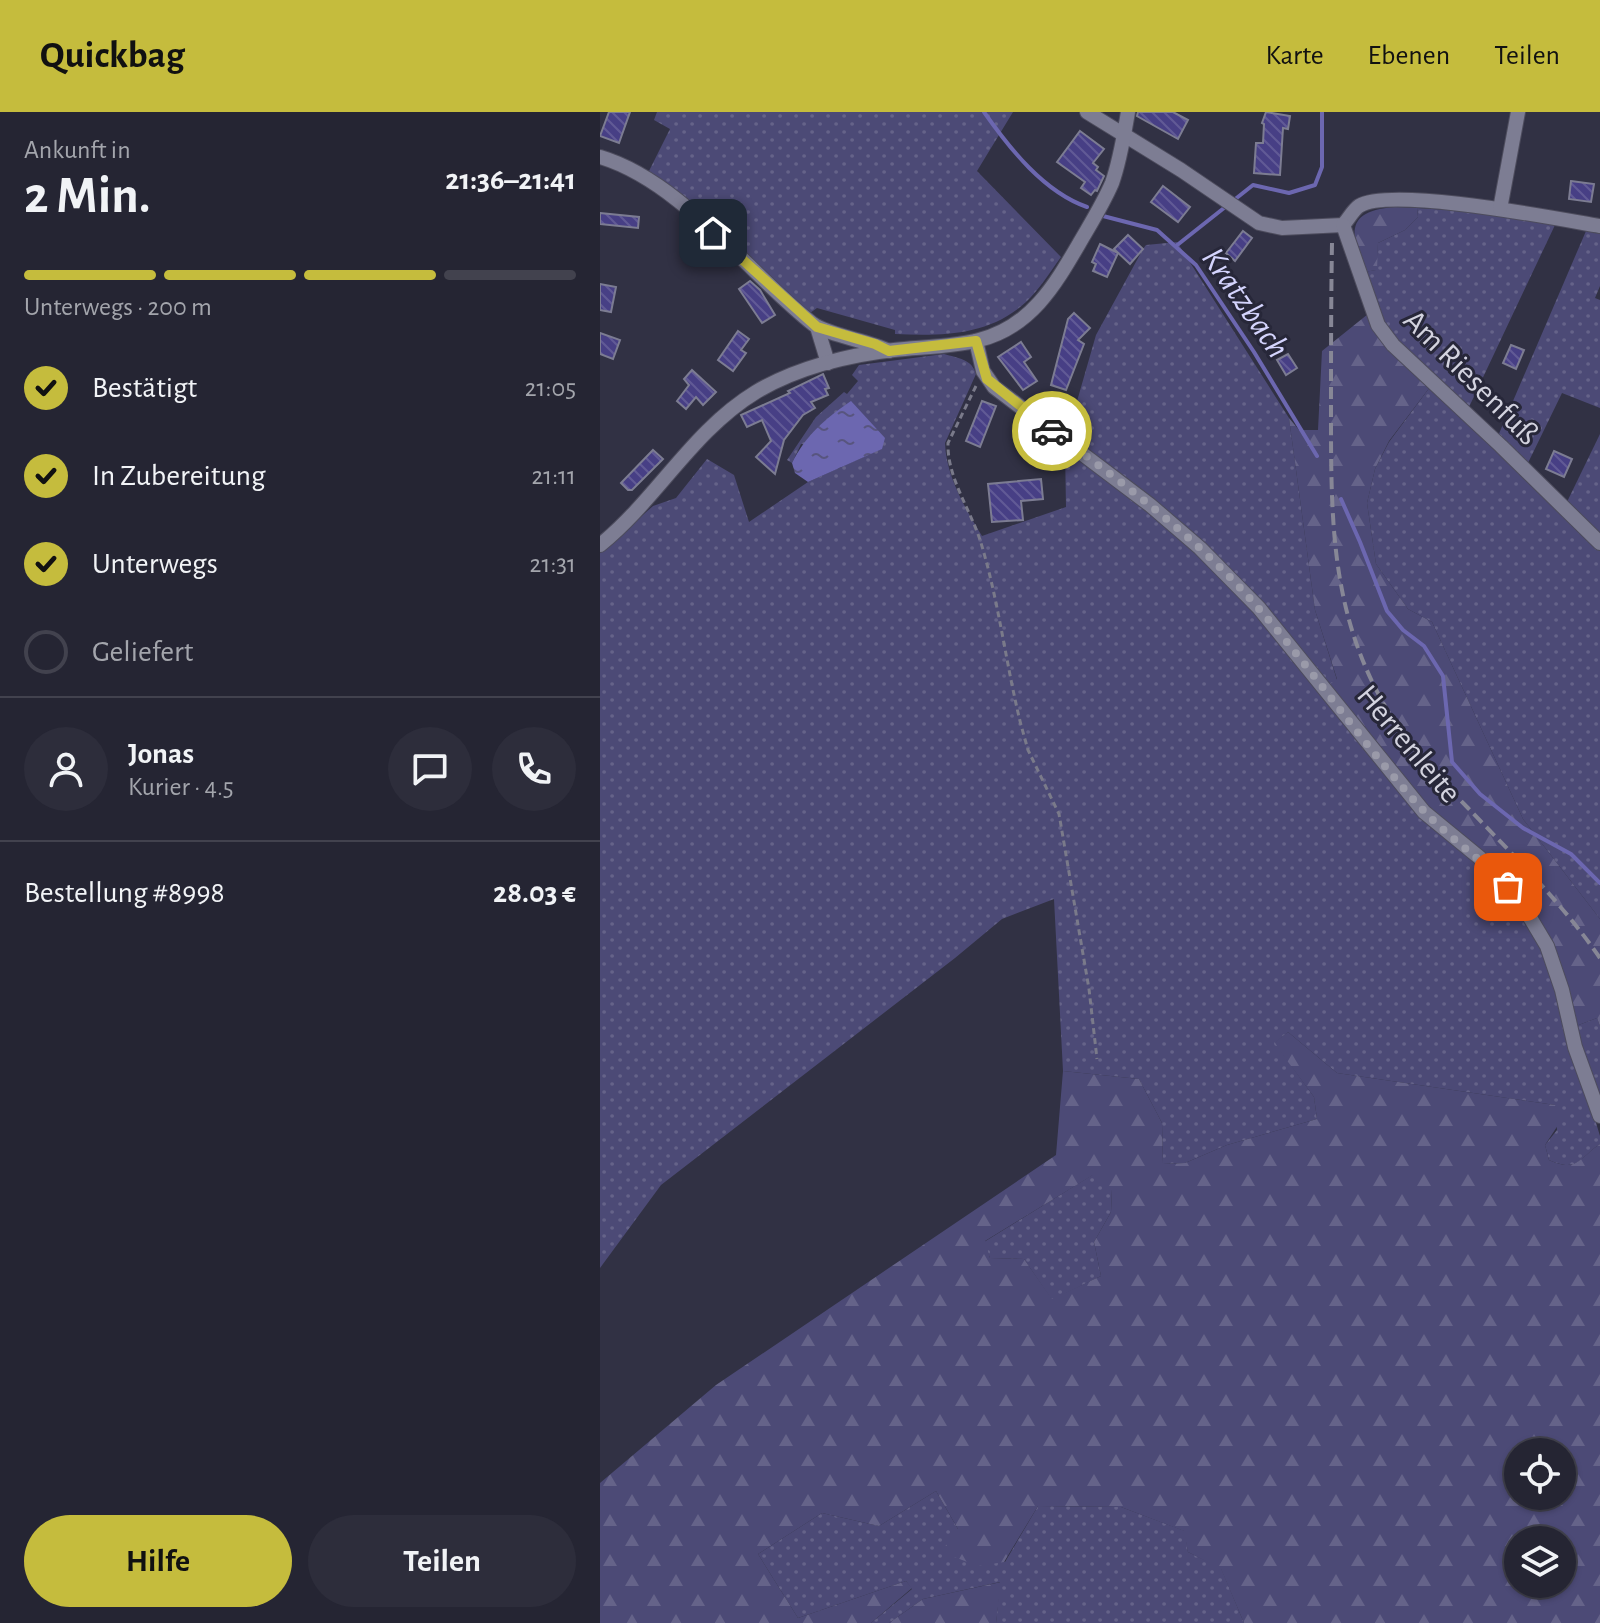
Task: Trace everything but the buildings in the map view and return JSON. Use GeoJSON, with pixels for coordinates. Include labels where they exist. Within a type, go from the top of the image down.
{"type":"FeatureCollection","features":[{"type":"Feature","properties":{"kind":"street"},"geometry":{"type":"LineString","coordinates":[[1087,112],[1259,223],[1282,228],[1343,225],[1358,206],[1374,202],[1444,203],[1600,226]]}},
{"type":"Feature","properties":{"kind":"street"},"geometry":{"type":"LineString","coordinates":[[600,545],[626,523],[720,418],[776,382],[828,363],[889,351],[976,341],[996,335],[1024,319],[1054,286],[1105,197],[1112,181],[1128,112]]}},
{"type":"Feature","properties":{"kind":"street"},"geometry":{"type":"LineString","coordinates":[[1500,209],[1518,112]]}},
{"type":"Feature","properties":{"kind":"street"},"geometry":{"type":"LineString","coordinates":[[600,157],[647,180],[699,218],[817,327],[889,351]]}},
{"type":"Feature","properties":{"kind":"street","name":"Am Riesenfuß"},"geometry":{"type":"LineString","coordinates":[[1343,225],[1378,325],[1393,345],[1600,543]]}},
{"type":"Feature","properties":{"kind":"street"},"geometry":{"type":"LineString","coordinates":[[817,327],[828,363]]}},
{"type":"Feature","properties":{"kind":"street"},"geometry":{"type":"LineString","coordinates":[[976,341],[983,371]]}},
{"type":"Feature","properties":{"kind":"street","name":"Herrenleite"},"geometry":{"type":"LineString","coordinates":[[983,371],[994,387],[1150,505],[1200,548],[1259,608],[1424,812],[1480,858],[1519,899],[1547,946],[1562,990],[1575,1047],[1600,1116]]}},
{"type":"Feature","properties":{"kind":"path"},"geometry":{"type":"LineString","coordinates":[[983,371],[948,443],[948,453],[955,480],[981,543],[1028,750],[1059,814],[1089,989],[1097,1059]]}},
{"type":"Feature","properties":{"kind":"green space"},"geometry":{"type":"Polygon","coordinates":[[[657,112],[1013,112],[977,171],[1061,257],[1035,292],[1012,313],[997,322],[964,332],[895,334],[895,330],[817,308],[810,313],[731,239],[648,173],[670,129],[654,120],[657,112]]]}},
{"type":"Feature","properties":{"kind":"green space"},"geometry":{"type":"Polygon","coordinates":[[[1417,208],[1509,214],[1555,225],[1469,407],[1436,380],[1384,326],[1364,272],[1376,270],[1378,243],[1405,230],[1418,217],[1417,208]]]}},
{"type":"Feature","properties":{"kind":"green space"},"geometry":{"type":"Polygon","coordinates":[[[1417,208],[1418,217],[1405,230],[1378,243],[1377,270],[1364,272],[1356,246],[1359,219],[1378,209],[1417,208]]]}},
{"type":"Feature","properties":{"kind":"green space"},"geometry":{"type":"Polygon","coordinates":[[[1586,231],[1600,233],[1600,286],[1595,298],[1600,300],[1600,408],[1562,393],[1527,465],[1498,436],[1586,231]]]}},
{"type":"Feature","properties":{"kind":"green space"},"geometry":{"type":"Polygon","coordinates":[[[1177,242],[1289,418],[1315,610],[1337,680],[1328,686],[1263,605],[1067,436],[1096,335],[1143,249],[1146,245],[1177,242]]]}},
{"type":"Feature","properties":{"kind":"green space"},"geometry":{"type":"Polygon","coordinates":[[[1368,314],[1388,348],[1430,387],[1389,441],[1375,469],[1367,503],[1376,564],[1408,609],[1432,622],[1523,819],[1600,919],[1600,1026],[1597,1018],[1576,1026],[1552,946],[1428,807],[1328,686],[1337,679],[1315,610],[1289,418],[1299,430],[1318,430],[1322,351],[1368,314]]]}},
{"type":"Feature","properties":{"kind":"green space"},"geometry":{"type":"Polygon","coordinates":[[[944,354],[968,362],[976,374],[945,443],[953,480],[982,536],[1066,507],[1065,449],[1147,508],[1229,582],[1516,903],[1544,951],[1600,1136],[1600,1144],[1582,1159],[1566,1165],[1549,1160],[1545,1145],[1557,1130],[1555,1105],[1337,1073],[1288,1032],[1275,1043],[1314,1097],[1317,1119],[1227,1145],[1185,1163],[1163,1164],[1162,1123],[1139,1079],[1063,1071],[1054,899],[1002,919],[661,1185],[600,1268],[600,553],[653,506],[676,498],[707,459],[734,475],[749,522],[808,482],[881,449],[801,444],[792,463],[787,460],[816,417],[844,392],[847,394],[858,381],[852,375],[859,365],[944,354]]]}},
{"type":"Feature","properties":{"kind":"green space"},"geometry":{"type":"Polygon","coordinates":[[[1430,387],[1600,551],[1600,919],[1523,819],[1432,622],[1408,609],[1376,564],[1367,503],[1375,469],[1389,442],[1430,387]]]}},
{"type":"Feature","properties":{"kind":"green space"},"geometry":{"type":"Polygon","coordinates":[[[1600,434],[1600,538],[1566,504],[1600,434]]]}},
{"type":"Feature","properties":{"kind":"green space"},"geometry":{"type":"Polygon","coordinates":[[[1597,1018],[1600,1026],[1600,1099],[1576,1026],[1597,1018]]]}},
{"type":"Feature","properties":{"kind":"green space"},"geometry":{"type":"Polygon","coordinates":[[[1288,1032],[1337,1073],[1555,1105],[1562,1119],[1545,1145],[1549,1160],[1558,1164],[1577,1162],[1600,1144],[1600,1623],[1244,1623],[1221,1569],[1188,1552],[1184,1531],[1121,1507],[1038,1506],[1004,1562],[978,1566],[941,1552],[958,1529],[936,1491],[879,1526],[822,1513],[758,1554],[798,1618],[906,1581],[912,1588],[871,1623],[600,1623],[600,1483],[716,1385],[1056,1155],[1063,1071],[1139,1079],[1162,1123],[1163,1164],[1185,1163],[1227,1145],[1317,1119],[1314,1097],[1274,1043],[1288,1032]],[[1093,1175],[985,1241],[990,1258],[1024,1259],[1052,1299],[1101,1276],[1094,1242],[1111,1212],[1112,1190],[1093,1175]]]}},
{"type":"Feature","properties":{"kind":"green space"},"geometry":{"type":"Polygon","coordinates":[[[1094,1174],[1112,1189],[1111,1212],[1094,1242],[1101,1276],[1052,1300],[1024,1259],[990,1258],[984,1242],[1094,1174]]]}},
{"type":"Feature","properties":{"kind":"green space"},"geometry":{"type":"Polygon","coordinates":[[[936,1491],[958,1529],[1005,1562],[1038,1506],[1121,1507],[1185,1531],[1188,1552],[1221,1568],[1244,1623],[996,1623],[1000,1582],[923,1599],[889,1623],[871,1623],[912,1589],[906,1581],[798,1618],[758,1554],[822,1513],[879,1526],[936,1491]]]}},
{"type":"Feature","properties":{"kind":"green space"},"geometry":{"type":"Polygon","coordinates":[[[1001,1582],[996,1623],[889,1623],[923,1599],[1001,1582]]]}},
{"type":"Feature","properties":{"kind":"water"},"geometry":{"type":"Polygon","coordinates":[[[851,401],[885,438],[882,449],[808,482],[795,473],[792,463],[817,428],[851,401]]]}},
{"type":"Feature","properties":{"kind":"waterway","name":"Kratzbach"},"geometry":{"type":"LineString","coordinates":[[984,112],[1042,180],[1087,207]]}},
{"type":"Feature","properties":{"kind":"waterway"},"geometry":{"type":"LineString","coordinates":[[1176,246],[1253,185],[1289,193],[1315,185],[1322,167],[1322,112]]}},
{"type":"Feature","properties":{"kind":"waterway","name":"Kratzbach"},"geometry":{"type":"LineString","coordinates":[[1103,216],[1157,230],[1196,265],[1254,352],[1317,456]]}},
{"type":"Feature","properties":{"kind":"waterway","name":"Kratzbach"},"geometry":{"type":"LineString","coordinates":[[1341,499],[1387,611],[1403,630],[1424,646],[1443,676],[1452,762],[1480,794],[1523,828],[1571,854],[1600,883]]}},
{"type":"Feature","properties":{"kind":"railway"},"geometry":{"type":"LineString","coordinates":[[1332,243],[1332,499],[1339,575],[1358,648],[1373,684],[1410,744],[1554,899],[1600,958]]}},
{"type":"Feature","properties":{"kind":"way so far"},"geometry":{"type":"LineString","coordinates":[[1052,431],[1150,505],[1200,548],[1259,608],[1424,812],[1480,858],[1508,887]]}},
{"type":"Feature","properties":{"kind":"route"},"geometry":{"type":"LineString","coordinates":[[713,233],[817,327],[889,351],[976,341],[987,379],[1052,431]]}}]}
